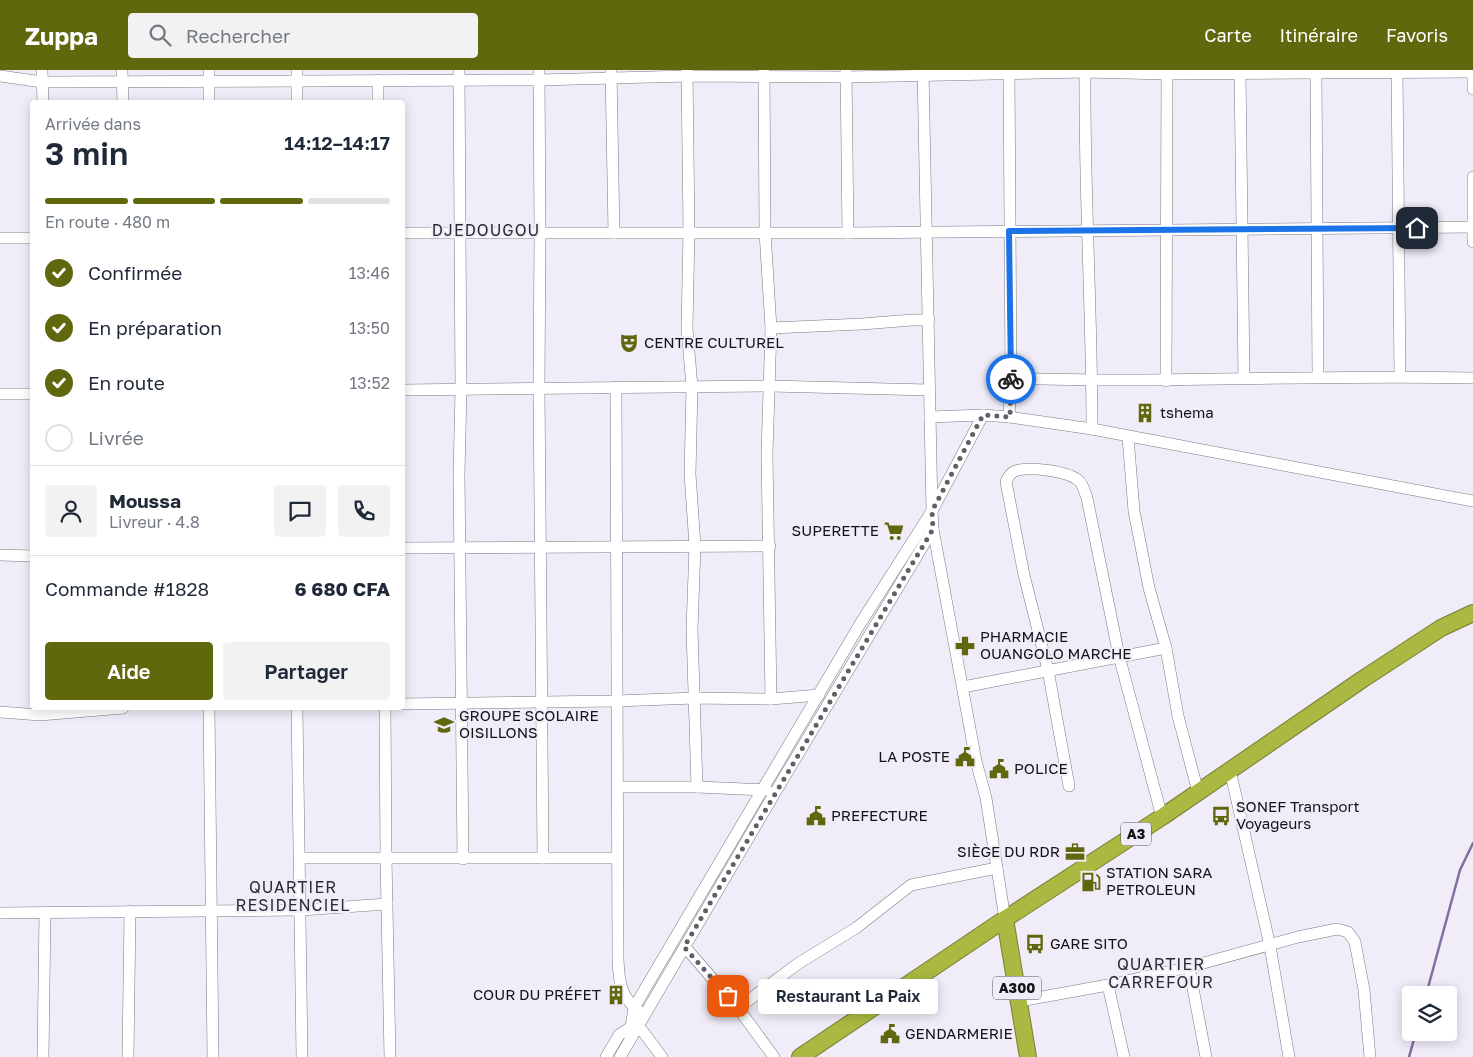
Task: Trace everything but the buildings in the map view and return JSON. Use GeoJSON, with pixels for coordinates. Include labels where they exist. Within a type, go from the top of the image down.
{"type":"FeatureCollection","features":[{"type":"Feature","properties":{"kind":"highway","name":"A3"},"geometry":{"type":"LineString","coordinates":[[800,1057],[1005,919],[1162,817],[1363,679],[1441,628],[1473,613]]}},
{"type":"Feature","properties":{"kind":"highway","name":"A300"},"geometry":{"type":"LineString","coordinates":[[1005,919],[1028,1057]]}},
{"type":"Feature","properties":{"kind":"street"},"geometry":{"type":"LineString","coordinates":[[42,70],[43,100]]}},
{"type":"Feature","properties":{"kind":"street"},"geometry":{"type":"LineString","coordinates":[[0,76],[42,82],[122,76],[210,75],[297,75],[378,80],[460,75],[688,73],[1085,71],[1316,73],[1473,71],[1473,88]]}},
{"type":"Feature","properties":{"kind":"street"},"geometry":{"type":"LineString","coordinates":[[1085,71],[1092,429]]}},
{"type":"Feature","properties":{"kind":"street"},"geometry":{"type":"LineString","coordinates":[[1397,71],[1400,376]]}},
{"type":"Feature","properties":{"kind":"street"},"geometry":{"type":"LineString","coordinates":[[1009,72],[1010,417]]}},
{"type":"Feature","properties":{"kind":"street"},"geometry":{"type":"LineString","coordinates":[[1166,381],[1167,72]]}},
{"type":"Feature","properties":{"kind":"street"},"geometry":{"type":"LineString","coordinates":[[688,73],[689,232],[687,328],[692,387],[690,474],[695,546],[692,629],[697,787]]}},
{"type":"Feature","properties":{"kind":"street"},"geometry":{"type":"LineString","coordinates":[[764,73],[765,232],[771,328],[767,454],[771,699]]}},
{"type":"Feature","properties":{"kind":"street"},"geometry":{"type":"LineString","coordinates":[[846,73],[848,233]]}},
{"type":"Feature","properties":{"kind":"street"},"geometry":{"type":"LineString","coordinates":[[923,73],[933,529],[976,761],[986,798],[1005,919]]}},
{"type":"Feature","properties":{"kind":"street"},"geometry":{"type":"LineString","coordinates":[[1240,73],[1244,378]]}},
{"type":"Feature","properties":{"kind":"street"},"geometry":{"type":"LineString","coordinates":[[1316,73],[1318,377]]}},
{"type":"Feature","properties":{"kind":"street"},"geometry":{"type":"LineString","coordinates":[[611,74],[614,233]]}},
{"type":"Feature","properties":{"kind":"street"},"geometry":{"type":"LineString","coordinates":[[209,100],[210,75]]}},
{"type":"Feature","properties":{"kind":"street"},"geometry":{"type":"LineString","coordinates":[[297,75],[297,100]]}},
{"type":"Feature","properties":{"kind":"street"},"geometry":{"type":"LineString","coordinates":[[460,75],[459,474],[463,858]]}},
{"type":"Feature","properties":{"kind":"street"},"geometry":{"type":"LineString","coordinates":[[539,75],[539,388],[543,858]]}},
{"type":"Feature","properties":{"kind":"street"},"geometry":{"type":"LineString","coordinates":[[122,76],[123,100]]}},
{"type":"Feature","properties":{"kind":"street"},"geometry":{"type":"LineString","coordinates":[[378,80],[378,100]]}},
{"type":"Feature","properties":{"kind":"street"},"geometry":{"type":"LineString","coordinates":[[1473,177],[1473,242]]}},
{"type":"Feature","properties":{"kind":"street"},"geometry":{"type":"LineString","coordinates":[[405,233],[848,233],[1473,227]]}},
{"type":"Feature","properties":{"kind":"street"},"geometry":{"type":"LineString","coordinates":[[0,238],[30,238]]}},
{"type":"Feature","properties":{"kind":"street"},"geometry":{"type":"LineString","coordinates":[[771,328],[929,320]]}},
{"type":"Feature","properties":{"kind":"street"},"geometry":{"type":"LineString","coordinates":[[1011,378],[1092,381],[1400,376],[1473,378]]}},
{"type":"Feature","properties":{"kind":"street"},"geometry":{"type":"LineString","coordinates":[[405,390],[770,386],[929,390]]}},
{"type":"Feature","properties":{"kind":"street"},"geometry":{"type":"LineString","coordinates":[[616,387],[616,701],[619,979],[627,1000],[639,1011]]}},
{"type":"Feature","properties":{"kind":"street"},"geometry":{"type":"LineString","coordinates":[[0,394],[30,394]]}},
{"type":"Feature","properties":{"kind":"street"},"geometry":{"type":"LineString","coordinates":[[930,417],[983,415],[1092,429],[1473,501]]}},
{"type":"Feature","properties":{"kind":"street"},"geometry":{"type":"LineString","coordinates":[[606,1057],[619,1036],[631,1027],[762,789],[860,624],[932,511],[983,415]]}},
{"type":"Feature","properties":{"kind":"street"},"geometry":{"type":"LineString","coordinates":[[1128,437],[1134,511],[1149,588],[1166,648],[1178,716],[1198,792]]}},
{"type":"Feature","properties":{"kind":"street"},"geometry":{"type":"LineString","coordinates":[[1069,786],[1048,670],[1024,574],[1006,482],[1010,474],[1016,470],[1046,470],[1068,474],[1080,481],[1087,498],[1119,656],[1162,817]]}},
{"type":"Feature","properties":{"kind":"street"},"geometry":{"type":"LineString","coordinates":[[620,1057],[638,1025],[639,1011],[684,947],[933,529]]}},
{"type":"Feature","properties":{"kind":"street"},"geometry":{"type":"LineString","coordinates":[[405,548],[770,546]]}},
{"type":"Feature","properties":{"kind":"street"},"geometry":{"type":"LineString","coordinates":[[0,555],[30,556]]}},
{"type":"Feature","properties":{"kind":"street"},"geometry":{"type":"LineString","coordinates":[[963,687],[1166,648]]}},
{"type":"Feature","properties":{"kind":"street"},"geometry":{"type":"LineString","coordinates":[[405,704],[695,698],[771,699],[819,695]]}},
{"type":"Feature","properties":{"kind":"street"},"geometry":{"type":"LineString","coordinates":[[0,712],[68,710]]}},
{"type":"Feature","properties":{"kind":"street"},"geometry":{"type":"LineString","coordinates":[[209,710],[213,1057]]}},
{"type":"Feature","properties":{"kind":"street"},"geometry":{"type":"LineString","coordinates":[[297,710],[302,1057]]}},
{"type":"Feature","properties":{"kind":"street"},"geometry":{"type":"LineString","coordinates":[[385,710],[390,1057]]}},
{"type":"Feature","properties":{"kind":"street"},"geometry":{"type":"LineString","coordinates":[[1230,770],[1270,946],[1289,1057]]}},
{"type":"Feature","properties":{"kind":"street"},"geometry":{"type":"LineString","coordinates":[[617,787],[697,787],[776,791]]}},
{"type":"Feature","properties":{"kind":"street"},"geometry":{"type":"LineString","coordinates":[[300,858],[617,858]]}},
{"type":"Feature","properties":{"kind":"street"},"geometry":{"type":"LineString","coordinates":[[738,1008],[799,963],[856,928],[911,885],[997,868]]}},
{"type":"Feature","properties":{"kind":"street"},"geometry":{"type":"LineString","coordinates":[[0,913],[301,910],[387,904]]}},
{"type":"Feature","properties":{"kind":"street"},"geometry":{"type":"LineString","coordinates":[[128,1057],[130,911]]}},
{"type":"Feature","properties":{"kind":"street"},"geometry":{"type":"LineString","coordinates":[[43,1057],[45,913]]}},
{"type":"Feature","properties":{"kind":"street"},"geometry":{"type":"LineString","coordinates":[[1020,1001],[1108,985],[1189,967],[1298,937],[1337,930],[1348,932],[1356,942],[1364,990],[1370,1057]]}},
{"type":"Feature","properties":{"kind":"street"},"geometry":{"type":"LineString","coordinates":[[684,947],[738,1008],[774,1057]]}},
{"type":"Feature","properties":{"kind":"street"},"geometry":{"type":"LineString","coordinates":[[1189,967],[1206,1057]]}},
{"type":"Feature","properties":{"kind":"street"},"geometry":{"type":"LineString","coordinates":[[1108,985],[1124,1057]]}},
{"type":"Feature","properties":{"kind":"street"},"geometry":{"type":"LineString","coordinates":[[638,1025],[662,1057]]}},
{"type":"Feature","properties":{"kind":"waterway"},"geometry":{"type":"LineString","coordinates":[[1428,986],[1460,870],[1473,843]]}},
{"type":"Feature","properties":{"kind":"waterway"},"geometry":{"type":"LineString","coordinates":[[1409,1057],[1413,1041]]}},
{"type":"Feature","properties":{"kind":"way so far"},"geometry":{"type":"LineString","coordinates":[[728,996],[684,947],[933,529],[932,511],[983,415],[1010,417],[1011,379]]}},
{"type":"Feature","properties":{"kind":"place","name":"CENTRE CULTUREL"},"geometry":{"type":"Point","coordinates":[629,343]}},
{"type":"Feature","properties":{"kind":"place","name":"tshema"},"geometry":{"type":"Point","coordinates":[1145,413]}},
{"type":"Feature","properties":{"kind":"place","name":"SUPERETTE"},"geometry":{"type":"Point","coordinates":[894,531]}},
{"type":"Feature","properties":{"kind":"place","name":"PHARMACIE OUANGOLO MARCHE"},"geometry":{"type":"Point","coordinates":[965,646]}},
{"type":"Feature","properties":{"kind":"place","name":"GROUPE SCOLAIRE OISILLONS"},"geometry":{"type":"Point","coordinates":[444,725]}},
{"type":"Feature","properties":{"kind":"place","name":"LA POSTE"},"geometry":{"type":"Point","coordinates":[965,757]}},
{"type":"Feature","properties":{"kind":"place","name":"POLICE"},"geometry":{"type":"Point","coordinates":[999,769]}},
{"type":"Feature","properties":{"kind":"place","name":"PREFECTURE"},"geometry":{"type":"Point","coordinates":[816,816]}},
{"type":"Feature","properties":{"kind":"place","name":"SONEF Transport Voyageurs"},"geometry":{"type":"Point","coordinates":[1221,816]}},
{"type":"Feature","properties":{"kind":"place","name":"SIÈGE DU RDR"},"geometry":{"type":"Point","coordinates":[1075,852]}},
{"type":"Feature","properties":{"kind":"place","name":"STATION SARA PETROLEUN"},"geometry":{"type":"Point","coordinates":[1091,882]}},
{"type":"Feature","properties":{"kind":"place","name":"GARE SITO"},"geometry":{"type":"Point","coordinates":[1035,944]}},
{"type":"Feature","properties":{"kind":"place","name":"COUR DU PRÉFET"},"geometry":{"type":"Point","coordinates":[616,995]}},
{"type":"Feature","properties":{"kind":"place","name":"Restaurant La Paix"},"geometry":{"type":"Point","coordinates":[728,996]}},
{"type":"Feature","properties":{"kind":"place","name":"GENDARMERIE"},"geometry":{"type":"Point","coordinates":[890,1034]}},
{"type":"Feature","properties":{"kind":"district","name":"DJEDOUGOU"},"geometry":{"type":"Point","coordinates":[486,230]}},
{"type":"Feature","properties":{"kind":"district","name":"QUARTIER RESIDENCIEL"},"geometry":{"type":"Point","coordinates":[293,896]}},
{"type":"Feature","properties":{"kind":"district","name":"QUARTIER CARREFOUR"},"geometry":{"type":"Point","coordinates":[1161,973]}},
{"type":"Feature","properties":{"kind":"route"},"geometry":{"type":"LineString","coordinates":[[1011,379],[1009,231],[1317,227],[1417,228]]}}]}
